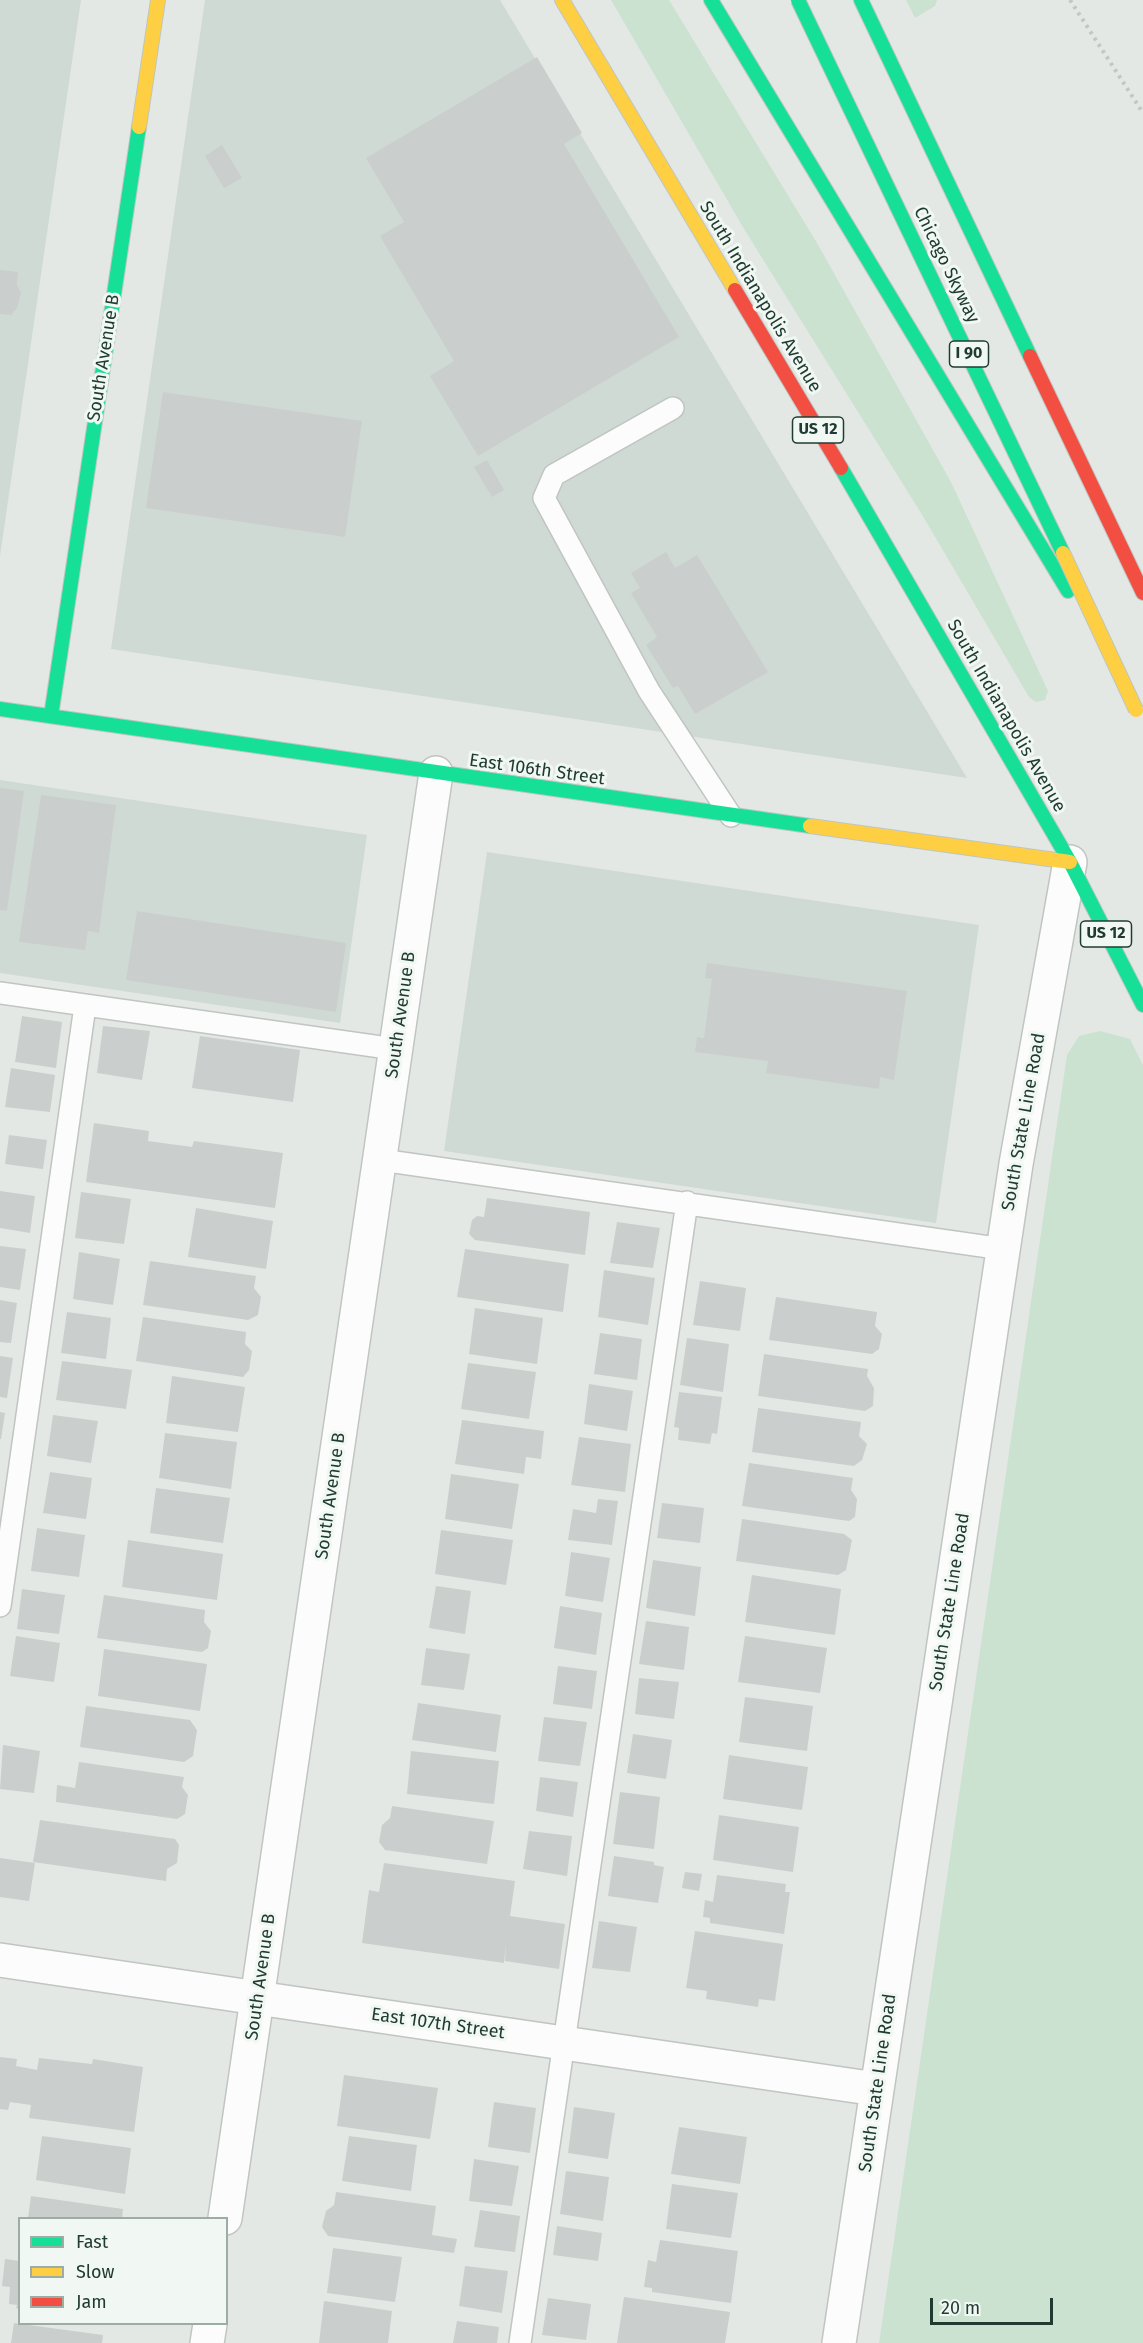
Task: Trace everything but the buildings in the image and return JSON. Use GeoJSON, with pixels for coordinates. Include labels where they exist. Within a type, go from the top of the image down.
{"type":"FeatureCollection","features":[{"type":"Feature","properties":{"kind":"main road","name":"South Avenue B"},"geometry":{"type":"LineString","coordinates":[[51,716],[158,0]]}},
{"type":"Feature","properties":{"kind":"main road","name":"South Indianapolis Avenue"},"geometry":{"type":"LineString","coordinates":[[562,0],[837,461],[1070,862]]}},
{"type":"Feature","properties":{"kind":"main road"},"geometry":{"type":"LineString","coordinates":[[711,0],[1107,656],[1139,713]]}},
{"type":"Feature","properties":{"kind":"main road","name":"Chicago Skyway"},"geometry":{"type":"LineString","coordinates":[[798,0],[992,401],[1139,713]]}},
{"type":"Feature","properties":{"kind":"main road","name":"Chicago Skyway"},"geometry":{"type":"LineString","coordinates":[[861,0],[1143,593]]}},
{"type":"Feature","properties":{"kind":"main road","name":"East 106th Street"},"geometry":{"type":"LineString","coordinates":[[0,709],[731,816],[1070,862]]}},
{"type":"Feature","properties":{"kind":"main road","name":"I 90"},"geometry":{"type":"LineString","coordinates":[[1139,713],[1143,725]]}},
{"type":"Feature","properties":{"kind":"main road","name":"US 12"},"geometry":{"type":"LineString","coordinates":[[1070,862],[1143,1005]]}},
{"type":"Feature","properties":{"kind":"street","name":"South Avenue B"},"geometry":{"type":"LineString","coordinates":[[225,2217],[436,773]]}},
{"type":"Feature","properties":{"kind":"street","name":"South State Line Road"},"geometry":{"type":"LineString","coordinates":[[839,2343],[1003,1249],[1070,862]]}},
{"type":"Feature","properties":{"kind":"street","name":"East 107th Street"},"geometry":{"type":"LineString","coordinates":[[0,1960],[876,2089]]}},
{"type":"Feature","properties":{"kind":"street"},"geometry":{"type":"LineString","coordinates":[[207,2343],[210,2325]]}},
{"type":"Feature","properties":{"kind":"lane"},"geometry":{"type":"LineString","coordinates":[[673,408],[554,475],[544,498],[649,691],[731,816]]}},
{"type":"Feature","properties":{"kind":"lane"},"geometry":{"type":"LineString","coordinates":[[0,993],[395,1049]]}},
{"type":"Feature","properties":{"kind":"lane"},"geometry":{"type":"LineString","coordinates":[[0,1606],[85,1006]]}},
{"type":"Feature","properties":{"kind":"lane"},"geometry":{"type":"LineString","coordinates":[[381,1160],[1003,1249]]}},
{"type":"Feature","properties":{"kind":"lane"},"geometry":{"type":"LineString","coordinates":[[520,2343],[687,1202]]}},
{"type":"Feature","properties":{"kind":"path"},"geometry":{"type":"LineString","coordinates":[[1070,0],[1143,113]]}},
{"type":"Feature","properties":{"kind":"shaded area"},"geometry":{"type":"Polygon","coordinates":[[[0,0],[81,0],[0,556],[0,0]]]}},
{"type":"Feature","properties":{"kind":"shaded area"},"geometry":{"type":"Polygon","coordinates":[[[205,0],[500,0],[967,778],[111,649],[205,0]]]}},
{"type":"Feature","properties":{"kind":"shaded area"},"geometry":{"type":"Polygon","coordinates":[[[0,780],[367,835],[340,1023],[0,973],[0,780]]]}},
{"type":"Feature","properties":{"kind":"shaded area"},"geometry":{"type":"Polygon","coordinates":[[[487,852],[979,925],[936,1223],[444,1151],[487,852]]]}},
{"type":"Feature","properties":{"kind":"green space"},"geometry":{"type":"Polygon","coordinates":[[[611,0],[669,0],[817,243],[951,482],[1048,691],[1045,700],[1036,702],[1029,697],[924,518],[744,229],[611,0]]]}},
{"type":"Feature","properties":{"kind":"green space"},"geometry":{"type":"Polygon","coordinates":[[[906,0],[937,0],[935,6],[915,18],[906,0]]]}},
{"type":"Feature","properties":{"kind":"green space"},"geometry":{"type":"Polygon","coordinates":[[[1100,1031],[1130,1039],[1143,1065],[1143,2343],[879,2343],[1067,1055],[1079,1036],[1100,1031]]]}},
{"type":"Feature","properties":{"kind":"traffic: fast"},"geometry":{"type":"LineString","coordinates":[[711,0],[1068,591]]}},
{"type":"Feature","properties":{"kind":"traffic: fast"},"geometry":{"type":"LineString","coordinates":[[798,0],[1063,553]]}},
{"type":"Feature","properties":{"kind":"traffic: fast"},"geometry":{"type":"LineString","coordinates":[[861,0],[1030,356]]}},
{"type":"Feature","properties":{"kind":"traffic: fast"},"geometry":{"type":"LineString","coordinates":[[51,716],[139,127]]}},
{"type":"Feature","properties":{"kind":"traffic: fast"},"geometry":{"type":"LineString","coordinates":[[841,468],[1070,862],[1143,1005]]}},
{"type":"Feature","properties":{"kind":"traffic: fast"},"geometry":{"type":"LineString","coordinates":[[0,709],[810,826]]}},
{"type":"Feature","properties":{"kind":"traffic: slow"},"geometry":{"type":"LineString","coordinates":[[139,127],[158,0]]}},
{"type":"Feature","properties":{"kind":"traffic: slow"},"geometry":{"type":"LineString","coordinates":[[562,0],[735,290]]}},
{"type":"Feature","properties":{"kind":"traffic: slow"},"geometry":{"type":"LineString","coordinates":[[1063,553],[1136,710]]}},
{"type":"Feature","properties":{"kind":"traffic: slow"},"geometry":{"type":"LineString","coordinates":[[810,826],[1070,862]]}},
{"type":"Feature","properties":{"kind":"traffic: jam"},"geometry":{"type":"LineString","coordinates":[[735,290],[841,468]]}},
{"type":"Feature","properties":{"kind":"traffic: jam"},"geometry":{"type":"LineString","coordinates":[[1030,356],[1143,593]]}}]}
